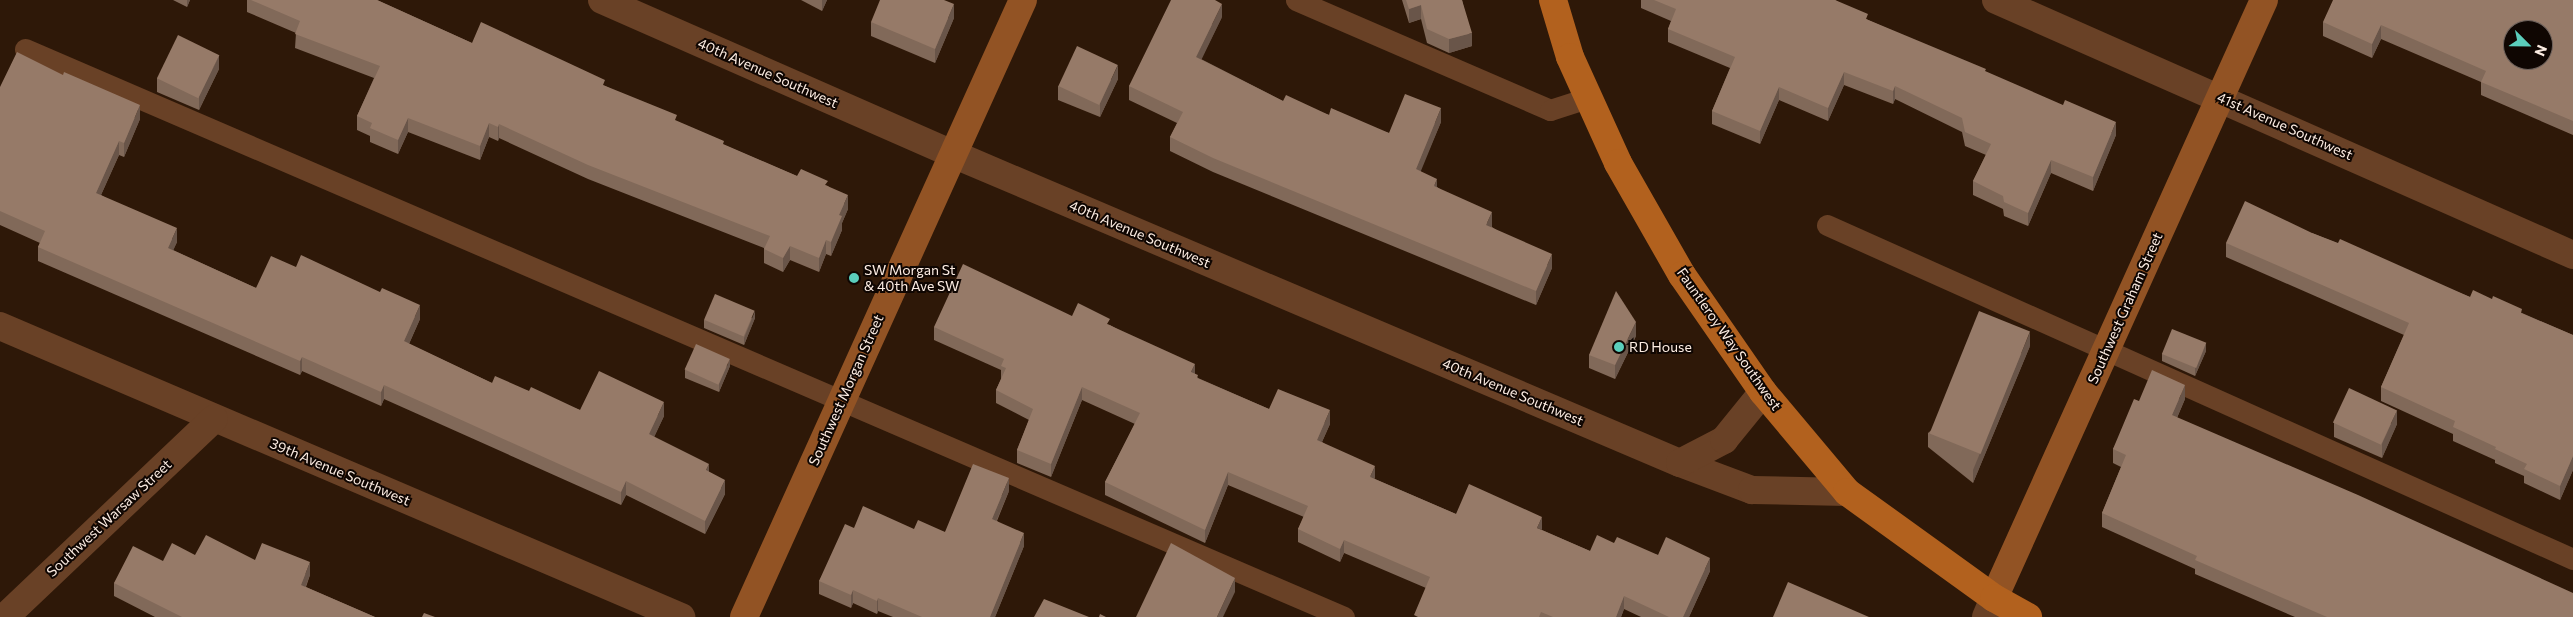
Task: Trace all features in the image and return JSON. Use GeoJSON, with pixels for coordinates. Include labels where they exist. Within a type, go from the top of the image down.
{"type":"FeatureCollection","features":[{"type":"Feature","properties":{"kind":"main road","name":"Fauntleroy Way Southwest"},"geometry":{"type":"LineString","coordinates":[[1553,0],[1570,57],[1618,163],[1682,275],[1763,392],[1847,492],[1990,608],[2028,617]]}},
{"type":"Feature","properties":{"kind":"street","name":"40th Avenue Southwest"},"geometry":{"type":"LineString","coordinates":[[602,0],[953,154],[1680,463],[1752,490],[1847,492]]}},
{"type":"Feature","properties":{"kind":"street","name":"Southwest Morgan Street"},"geometry":{"type":"LineString","coordinates":[[744,617],[1023,0]]}},
{"type":"Feature","properties":{"kind":"street","name":"41st Avenue Southwest"},"geometry":{"type":"LineString","coordinates":[[1996,0],[2220,96],[2573,255]]}},
{"type":"Feature","properties":{"kind":"street","name":"Southwest Graham Street"},"geometry":{"type":"LineString","coordinates":[[1990,608],[2264,0]]}},
{"type":"Feature","properties":{"kind":"street","name":"39th Avenue Southwest"},"geometry":{"type":"LineString","coordinates":[[0,326],[681,617]]}},
{"type":"Feature","properties":{"kind":"street"},"geometry":{"type":"LineString","coordinates":[[1680,463],[1724,440],[1763,392]]}},
{"type":"Feature","properties":{"kind":"street","name":"Southwest Warsaw Street"},"geometry":{"type":"LineString","coordinates":[[5,617],[214,419]]}},
{"type":"Feature","properties":{"kind":"lane"},"geometry":{"type":"LineString","coordinates":[[1296,0],[1550,110],[1588,98]]}},
{"type":"Feature","properties":{"kind":"lane"},"geometry":{"type":"LineString","coordinates":[[25,49],[1344,617]]}},
{"type":"Feature","properties":{"kind":"lane"},"geometry":{"type":"LineString","coordinates":[[1827,226],[2573,559]]}},
{"type":"Feature","properties":{"kind":"building"},"geometry":{"type":"Polygon","coordinates":[[[251,0],[377,0],[472,43],[481,22],[605,80],[603,85],[677,115],[675,120],[724,141],[723,144],[797,176],[801,169],[828,181],[825,185],[848,195],[839,215],[842,216],[831,242],[826,240],[819,258],[790,246],[783,258],[764,249],[770,236],[588,165],[499,124],[498,127],[489,123],[480,146],[408,118],[398,140],[370,128],[372,123],[357,116],[380,66],[295,34],[300,21],[251,0]]]}},
{"type":"Feature","properties":{"kind":"building"},"geometry":{"type":"Polygon","coordinates":[[[880,0],[944,0],[954,4],[935,49],[871,22],[880,0]]]}},
{"type":"Feature","properties":{"kind":"building"},"geometry":{"type":"Polygon","coordinates":[[[1171,0],[1215,0],[1222,4],[1196,57],[1283,101],[1286,95],[1329,115],[1331,108],[1389,133],[1405,94],[1441,108],[1416,169],[1437,179],[1434,186],[1492,212],[1486,225],[1552,254],[1536,291],[1213,158],[1170,137],[1183,112],[1129,86],[1171,0]]]}},
{"type":"Feature","properties":{"kind":"building"},"geometry":{"type":"Polygon","coordinates":[[[1406,0],[1462,0],[1472,33],[1449,39],[1427,29],[1421,5],[1409,9],[1406,0]]]}},
{"type":"Feature","properties":{"kind":"building"},"geometry":{"type":"Polygon","coordinates":[[[1654,0],[1835,0],[1868,14],[1866,19],[1986,69],[1985,71],[2063,105],[2065,100],[2116,122],[2093,177],[2051,160],[2028,213],[2004,202],[2003,196],[1973,181],[1991,144],[1965,132],[1962,118],[1895,86],[1893,91],[1844,72],[1828,108],[1779,87],[1760,131],[1712,111],[1735,57],[1668,29],[1676,9],[1654,0]]]}},
{"type":"Feature","properties":{"kind":"building"},"geometry":{"type":"Polygon","coordinates":[[[2333,0],[2573,0],[2573,121],[2481,82],[2486,71],[2381,25],[2372,44],[2323,22],[2333,0]]]}},
{"type":"Feature","properties":{"kind":"building"},"geometry":{"type":"Polygon","coordinates":[[[178,35],[219,55],[198,98],[157,78],[178,35]]]}},
{"type":"Feature","properties":{"kind":"building"},"geometry":{"type":"Polygon","coordinates":[[[1077,46],[1118,65],[1099,105],[1058,86],[1077,46]]]}},
{"type":"Feature","properties":{"kind":"building"},"geometry":{"type":"Polygon","coordinates":[[[17,52],[63,75],[64,72],[140,105],[124,143],[119,141],[96,193],[177,228],[168,248],[256,288],[271,256],[296,267],[301,255],[380,292],[382,288],[420,305],[404,341],[492,383],[495,376],[529,391],[531,387],[580,410],[599,371],[664,402],[649,434],[709,464],[706,470],[725,480],[705,521],[626,481],[621,492],[384,385],[381,392],[302,357],[300,361],[38,247],[45,231],[0,211],[0,87],[17,52]]]}},
{"type":"Feature","properties":{"kind":"building"},"geometry":{"type":"Polygon","coordinates":[[[2245,201],[2312,233],[2338,243],[2340,239],[2470,297],[2473,290],[2492,299],[2493,296],[2522,309],[2521,313],[2573,335],[2573,456],[2560,486],[2524,469],[2527,464],[2453,427],[2455,421],[2381,387],[2409,323],[2226,243],[2245,201]]]}},
{"type":"Feature","properties":{"kind":"building"},"geometry":{"type":"Polygon","coordinates":[[[963,264],[1072,316],[1078,303],[1110,319],[1107,324],[1195,364],[1191,372],[1198,375],[1197,378],[1269,409],[1278,389],[1330,410],[1317,440],[1375,466],[1370,477],[1456,514],[1469,484],[1542,517],[1537,528],[1590,551],[1597,535],[1614,543],[1617,537],[1658,555],[1666,537],[1710,558],[1683,617],[1669,617],[1624,596],[1616,617],[1553,617],[1541,612],[1539,617],[1418,617],[1414,615],[1430,577],[1344,540],[1340,549],[1298,529],[1308,506],[1228,472],[1205,530],[1105,482],[1140,413],[1082,387],[1051,464],[1017,450],[1033,409],[996,390],[1006,368],[1001,366],[1004,359],[934,327],[963,264]]]}},
{"type":"Feature","properties":{"kind":"building"},"geometry":{"type":"Polygon","coordinates":[[[1616,291],[1636,322],[1615,365],[1589,355],[1616,291]]]}},
{"type":"Feature","properties":{"kind":"building"},"geometry":{"type":"Polygon","coordinates":[[[715,294],[755,311],[744,337],[704,320],[715,294]]]}},
{"type":"Feature","properties":{"kind":"building"},"geometry":{"type":"Polygon","coordinates":[[[1979,311],[2030,332],[1981,454],[1930,433],[1979,311]]]}},
{"type":"Feature","properties":{"kind":"building"},"geometry":{"type":"Polygon","coordinates":[[[2172,329],[2206,343],[2196,368],[2162,354],[2172,329]]]}},
{"type":"Feature","properties":{"kind":"building"},"geometry":{"type":"Polygon","coordinates":[[[696,344],[730,359],[718,385],[685,370],[696,344]]]}},
{"type":"Feature","properties":{"kind":"building"},"geometry":{"type":"Polygon","coordinates":[[[2152,370],[2185,385],[2172,415],[2358,495],[2573,593],[2573,617],[2327,617],[2195,560],[2197,556],[2102,513],[2126,455],[2113,449],[2134,399],[2139,401],[2152,370]]]}},
{"type":"Feature","properties":{"kind":"building"},"geometry":{"type":"Polygon","coordinates":[[[2349,388],[2397,410],[2381,445],[2333,422],[2349,388]]]}},
{"type":"Feature","properties":{"kind":"building"},"geometry":{"type":"Polygon","coordinates":[[[973,464],[1009,478],[992,519],[1024,533],[990,617],[922,617],[878,598],[877,601],[853,590],[851,595],[819,581],[845,524],[854,528],[863,506],[914,529],[918,520],[945,532],[973,464]]]}},
{"type":"Feature","properties":{"kind":"building"},"geometry":{"type":"Polygon","coordinates":[[[206,535],[255,560],[262,543],[310,562],[301,585],[375,617],[182,617],[114,583],[133,546],[163,561],[172,543],[195,555],[206,535]]]}},
{"type":"Feature","properties":{"kind":"building"},"geometry":{"type":"Polygon","coordinates":[[[1171,543],[1235,578],[1217,617],[1136,617],[1171,543]]]}},
{"type":"Feature","properties":{"kind":"building"},"geometry":{"type":"Polygon","coordinates":[[[1788,582],[1869,617],[1773,617],[1788,582]]]}},
{"type":"Feature","properties":{"kind":"building"},"geometry":{"type":"Polygon","coordinates":[[[1044,599],[1089,617],[1034,617],[1044,599]]]}},
{"type":"Feature","properties":{"kind":"building"},"geometry":{"type":"Polygon","coordinates":[[[424,613],[435,617],[422,617],[424,613]]]}},
{"type":"Feature","properties":{"kind":"place","name":"SW Morgan St & 40th Ave SW"},"geometry":{"type":"Point","coordinates":[854,278]}},
{"type":"Feature","properties":{"kind":"place","name":"RD House"},"geometry":{"type":"Point","coordinates":[1619,347]}}]}
